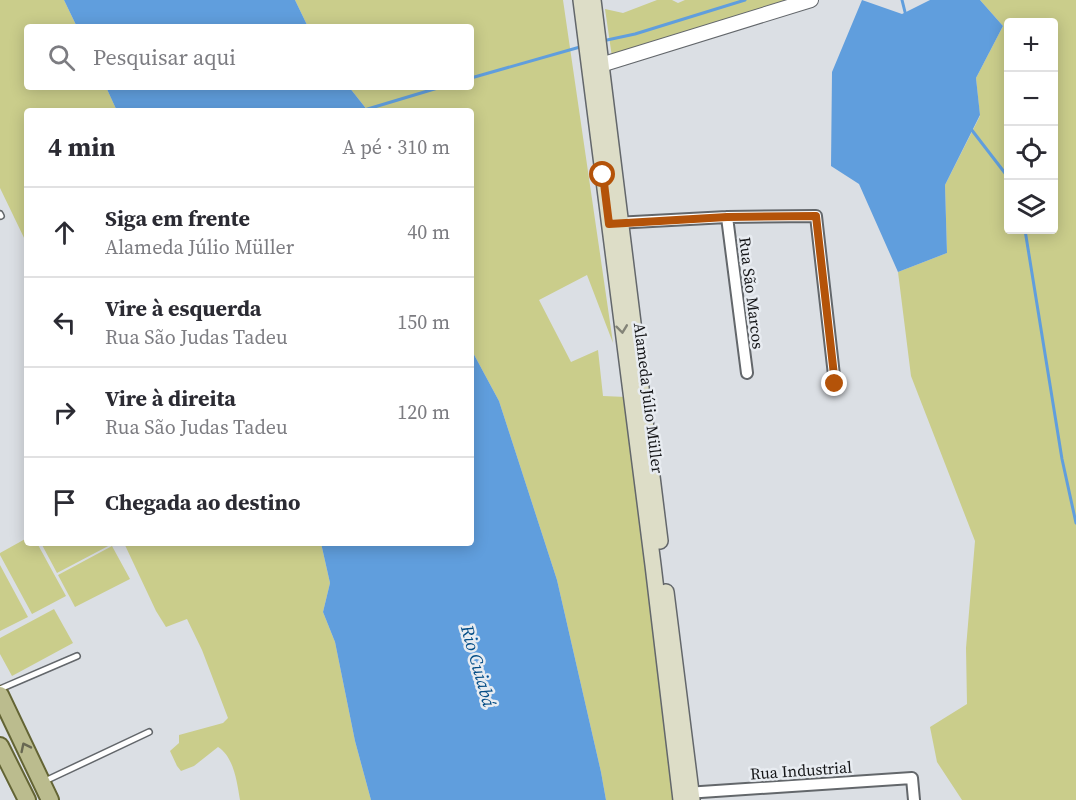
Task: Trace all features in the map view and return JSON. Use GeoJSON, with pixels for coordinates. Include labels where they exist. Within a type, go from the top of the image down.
{"type":"FeatureCollection","features":[{"type":"Feature","properties":{"kind":"main road","name":"Alameda Júlio Müller"},"geometry":{"type":"LineString","coordinates":[[581,0],[595,67],[614,223],[636,330],[686,796]]}},
{"type":"Feature","properties":{"kind":"main road","name":"Alameda Júlio Müller"},"geometry":{"type":"LineString","coordinates":[[593,0],[595,67]]}},
{"type":"Feature","properties":{"kind":"main road"},"geometry":{"type":"LineString","coordinates":[[0,695],[50,800]]}},
{"type":"Feature","properties":{"kind":"main road"},"geometry":{"type":"LineString","coordinates":[[0,746],[27,800]]}},
{"type":"Feature","properties":{"kind":"street"},"geometry":{"type":"LineString","coordinates":[[595,67],[811,0]]}},
{"type":"Feature","properties":{"kind":"street"},"geometry":{"type":"LineString","coordinates":[[614,223],[727,217],[816,216],[835,384]]}},
{"type":"Feature","properties":{"kind":"street","name":"Rua São Marcos"},"geometry":{"type":"LineString","coordinates":[[727,217],[747,373]]}},
{"type":"Feature","properties":{"kind":"street","name":"Rua Industrial"},"geometry":{"type":"LineString","coordinates":[[686,796],[912,778],[915,800]]}},
{"type":"Feature","properties":{"kind":"lane"},"geometry":{"type":"LineString","coordinates":[[0,689],[77,656]]}},
{"type":"Feature","properties":{"kind":"lane"},"geometry":{"type":"LineString","coordinates":[[42,782],[149,732]]}},
{"type":"Feature","properties":{"kind":"green space"},"geometry":{"type":"Polygon","coordinates":[[[0,0],[64,0],[76,24],[24,24],[24,90],[107,90],[116,108],[24,108],[24,238],[0,188],[0,0]]]}},
{"type":"Feature","properties":{"kind":"green space"},"geometry":{"type":"Polygon","coordinates":[[[295,0],[563,0],[613,343],[587,275],[539,300],[571,362],[598,350],[603,396],[626,397],[676,800],[606,800],[557,580],[499,401],[474,355],[474,108],[366,108],[351,90],[474,90],[474,24],[307,24],[295,0]]]}},
{"type":"Feature","properties":{"kind":"green space"},"geometry":{"type":"Polygon","coordinates":[[[657,0],[672,0],[678,3],[685,0],[789,0],[612,57],[605,9],[623,13],[657,0]]]}},
{"type":"Feature","properties":{"kind":"green space"},"geometry":{"type":"Polygon","coordinates":[[[980,0],[1076,0],[1076,800],[962,800],[937,762],[930,727],[967,704],[966,648],[975,541],[911,376],[898,272],[947,253],[945,185],[980,116],[976,78],[1003,26],[980,0]]]}},
{"type":"Feature","properties":{"kind":"green space"},"geometry":{"type":"Polygon","coordinates":[[[24,540],[24,546],[39,546],[66,596],[32,614],[0,553],[24,540]]]}},
{"type":"Feature","properties":{"kind":"green space"},"geometry":{"type":"Polygon","coordinates":[[[43,546],[108,546],[57,573],[43,546]]]}},
{"type":"Feature","properties":{"kind":"green space"},"geometry":{"type":"Polygon","coordinates":[[[112,546],[130,579],[75,607],[58,575],[112,546]]]}},
{"type":"Feature","properties":{"kind":"green space"},"geometry":{"type":"Polygon","coordinates":[[[125,546],[322,546],[330,583],[323,612],[335,642],[355,741],[371,800],[240,800],[231,763],[218,747],[194,766],[181,771],[170,751],[179,743],[179,735],[223,723],[228,718],[202,650],[187,619],[166,627],[125,546]]]}},
{"type":"Feature","properties":{"kind":"green space"},"geometry":{"type":"Polygon","coordinates":[[[0,565],[28,617],[0,631],[0,565]]]}},
{"type":"Feature","properties":{"kind":"green space"},"geometry":{"type":"Polygon","coordinates":[[[54,609],[73,643],[12,676],[0,654],[0,638],[54,609]]]}},
{"type":"Feature","properties":{"kind":"water"},"geometry":{"type":"Polygon","coordinates":[[[64,0],[295,0],[307,24],[76,24],[64,0]]]}},
{"type":"Feature","properties":{"kind":"water"},"geometry":{"type":"Polygon","coordinates":[[[862,0],[902,14],[930,0],[980,0],[1003,26],[976,78],[980,115],[945,185],[947,253],[898,272],[859,184],[831,166],[832,72],[862,0]]]}},
{"type":"Feature","properties":{"kind":"water"},"geometry":{"type":"Polygon","coordinates":[[[107,90],[351,90],[366,108],[116,108],[107,90]]]}},
{"type":"Feature","properties":{"kind":"water","name":"Rio Cuiabá"},"geometry":{"type":"Polygon","coordinates":[[[474,355],[499,401],[557,580],[606,800],[371,800],[355,741],[335,642],[323,612],[330,583],[322,546],[474,546],[474,355]]]}},
{"type":"Feature","properties":{"kind":"waterway"},"geometry":{"type":"LineString","coordinates":[[607,40],[635,34],[745,0]]}},
{"type":"Feature","properties":{"kind":"waterway"},"geometry":{"type":"LineString","coordinates":[[902,0],[906,16]]}},
{"type":"Feature","properties":{"kind":"waterway"},"geometry":{"type":"LineString","coordinates":[[474,77],[580,47]]}},
{"type":"Feature","properties":{"kind":"waterway"},"geometry":{"type":"LineString","coordinates":[[371,108],[431,90]]}},
{"type":"Feature","properties":{"kind":"waterway"},"geometry":{"type":"LineString","coordinates":[[971,129],[1004,172]]}},
{"type":"Feature","properties":{"kind":"waterway"},"geometry":{"type":"LineString","coordinates":[[1026,234],[1062,459],[1076,523]]}},
{"type":"Feature","properties":{"kind":"route"},"geometry":{"type":"LineString","coordinates":[[603,175],[609,224],[727,217],[816,216],[835,384]]}}]}
